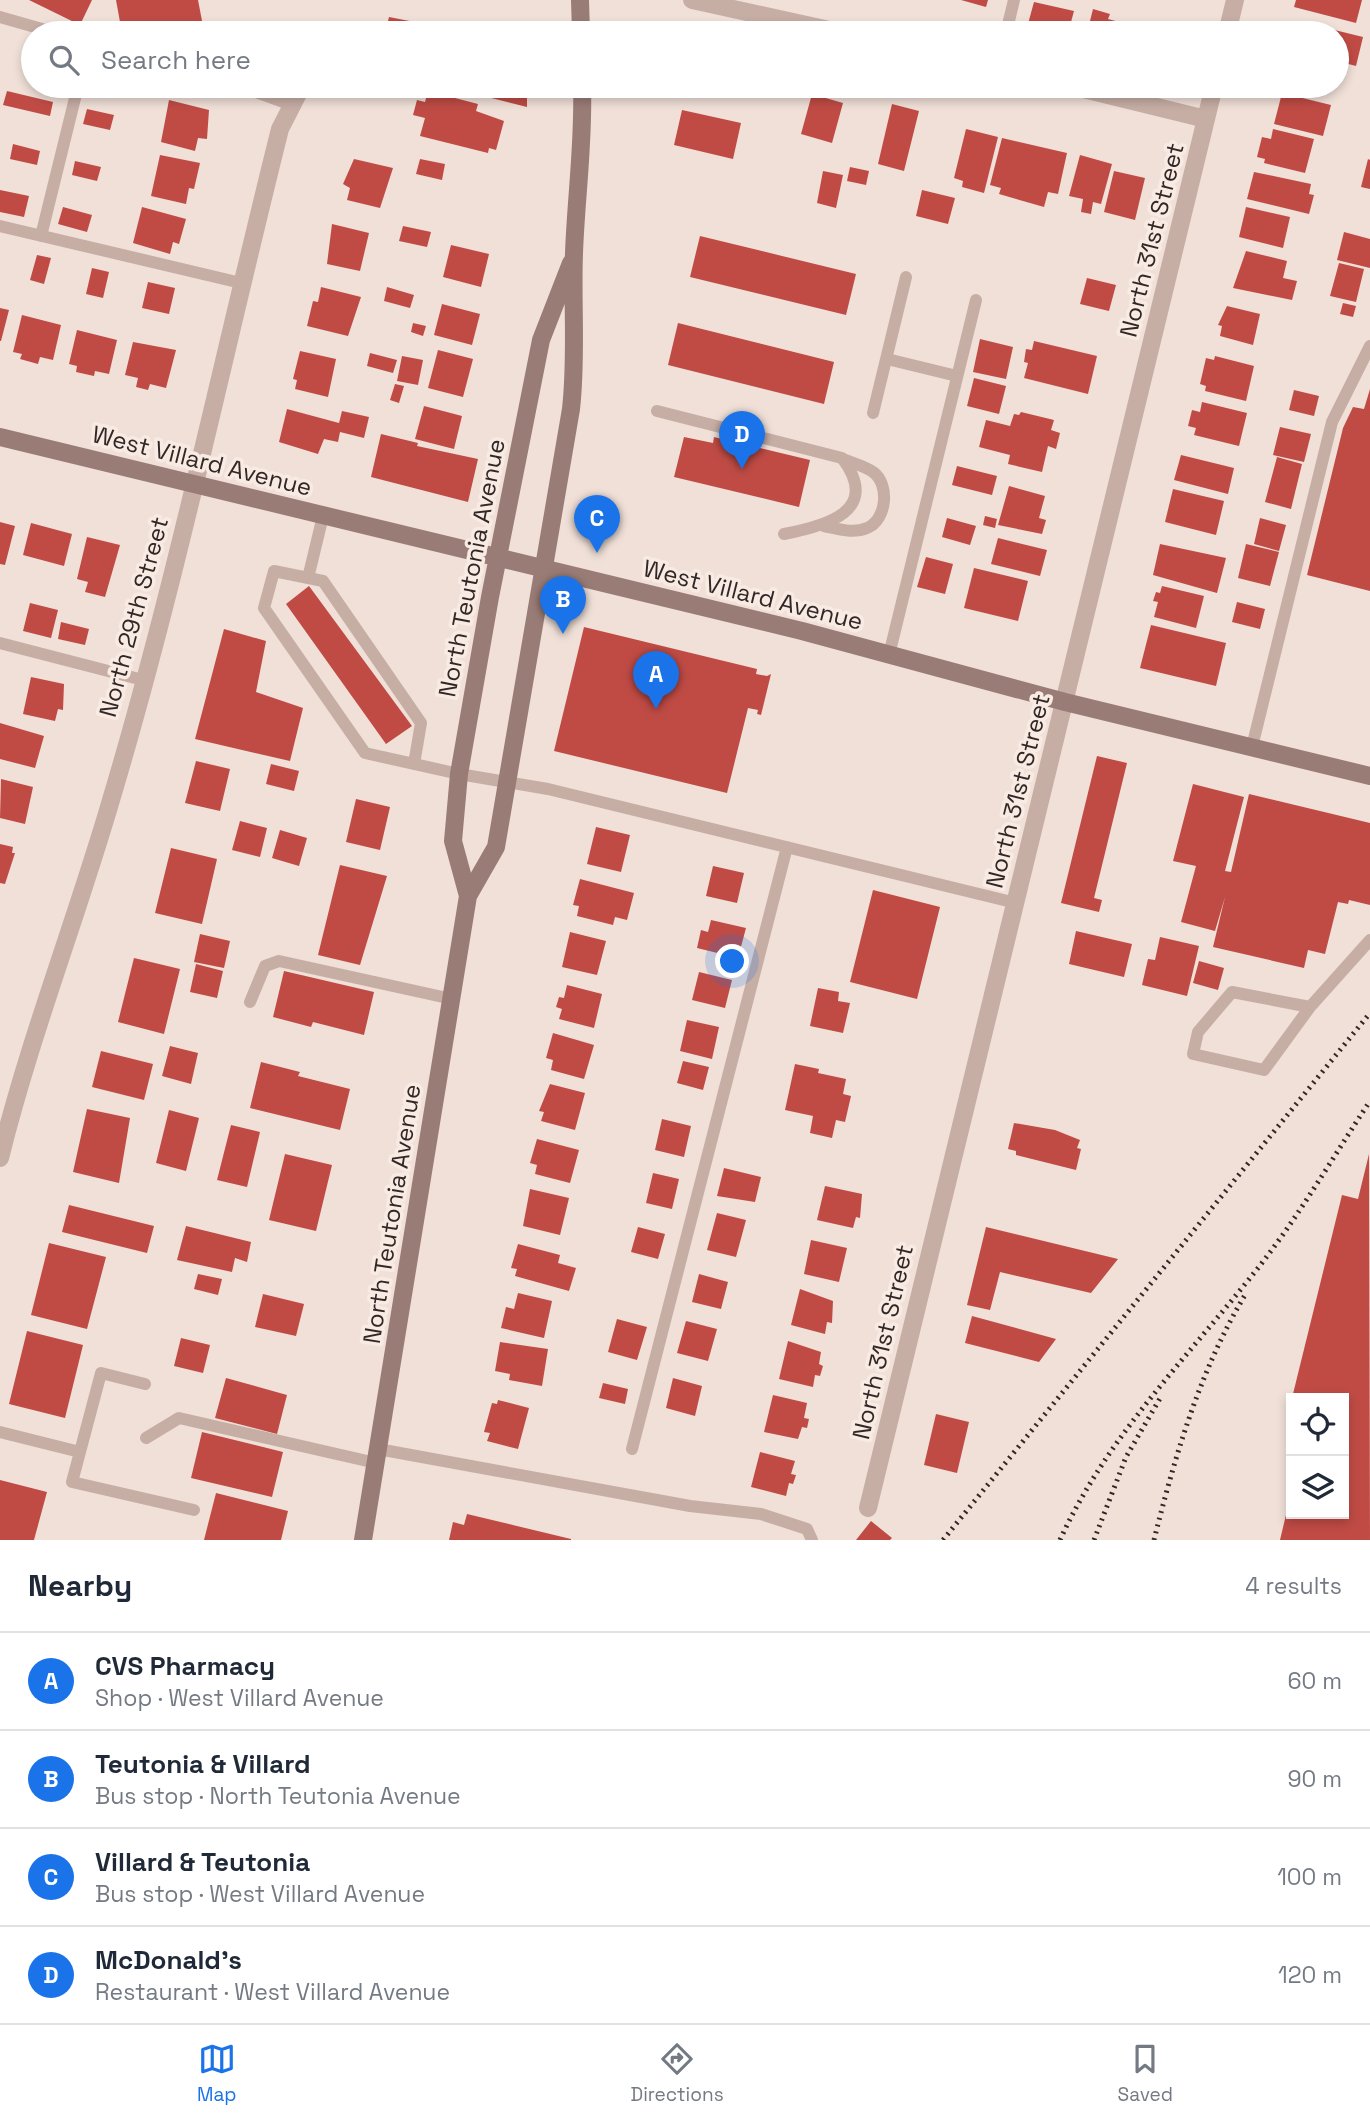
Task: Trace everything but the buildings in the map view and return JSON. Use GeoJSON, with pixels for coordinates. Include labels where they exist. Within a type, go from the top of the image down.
{"type":"FeatureCollection","features":[{"type":"Feature","properties":{"kind":"main road"},"geometry":{"type":"LineString","coordinates":[[580,0],[581,21]]}},
{"type":"Feature","properties":{"kind":"main road","name":"North Teutonia Avenue"},"geometry":{"type":"LineString","coordinates":[[363,1540],[468,896],[495,847],[509,782],[577,362],[574,253],[584,137],[582,98]]}},
{"type":"Feature","properties":{"kind":"main road","name":"North Teutonia Avenue"},"geometry":{"type":"LineString","coordinates":[[468,896],[453,841],[459,774],[497,559],[541,340],[574,253]]}},
{"type":"Feature","properties":{"kind":"main road","name":"West Villard Avenue"},"geometry":{"type":"LineString","coordinates":[[0,437],[889,654],[1065,702],[1370,776]]}},
{"type":"Feature","properties":{"kind":"street"},"geometry":{"type":"LineString","coordinates":[[692,0],[788,21]]}},
{"type":"Feature","properties":{"kind":"street"},"geometry":{"type":"LineString","coordinates":[[1230,21],[1235,0]]}},
{"type":"Feature","properties":{"kind":"street","name":"North 29th Street"},"geometry":{"type":"LineString","coordinates":[[0,1158],[18,1085],[111,800],[194,484],[280,129],[296,98]]}},
{"type":"Feature","properties":{"kind":"street"},"geometry":{"type":"LineString","coordinates":[[1120,98],[1206,119]]}},
{"type":"Feature","properties":{"kind":"street","name":"North 31st Street"},"geometry":{"type":"LineString","coordinates":[[869,1508],[1211,98]]}},
{"type":"Feature","properties":{"kind":"lane"},"geometry":{"type":"LineString","coordinates":[[1009,21],[1014,0]]}},
{"type":"Feature","properties":{"kind":"lane"},"geometry":{"type":"LineString","coordinates":[[0,17],[21,23]]}},
{"type":"Feature","properties":{"kind":"lane"},"geometry":{"type":"LineString","coordinates":[[41,236],[75,98]]}},
{"type":"Feature","properties":{"kind":"lane"},"geometry":{"type":"LineString","coordinates":[[272,98],[292,105]]}},
{"type":"Feature","properties":{"kind":"lane"},"geometry":{"type":"LineString","coordinates":[[0,226],[241,283]]}},
{"type":"Feature","properties":{"kind":"lane"},"geometry":{"type":"LineString","coordinates":[[873,413],[906,277]]}},
{"type":"Feature","properties":{"kind":"lane"},"geometry":{"type":"LineString","coordinates":[[889,654],[976,300]]}},
{"type":"Feature","properties":{"kind":"lane"},"geometry":{"type":"LineString","coordinates":[[1252,747],[1332,422],[1370,346]]}},
{"type":"Feature","properties":{"kind":"lane"},"geometry":{"type":"LineString","coordinates":[[887,359],[957,376]]}},
{"type":"Feature","properties":{"kind":"lane"},"geometry":{"type":"LineString","coordinates":[[657,411],[842,458],[875,472],[884,488],[884,501],[880,515],[871,527],[855,532],[824,526]]}},
{"type":"Feature","properties":{"kind":"lane"},"geometry":{"type":"LineString","coordinates":[[783,534],[824,526],[842,517],[851,505],[856,487],[854,474],[842,458]]}},
{"type":"Feature","properties":{"kind":"lane"},"geometry":{"type":"LineString","coordinates":[[308,578],[323,516]]}},
{"type":"Feature","properties":{"kind":"lane"},"geometry":{"type":"LineString","coordinates":[[414,764],[421,723],[323,581],[274,571],[264,608],[365,753],[414,764],[459,774],[509,782],[1016,903]]}},
{"type":"Feature","properties":{"kind":"lane"},"geometry":{"type":"LineString","coordinates":[[0,643],[143,680]]}},
{"type":"Feature","properties":{"kind":"lane"},"geometry":{"type":"LineString","coordinates":[[632,1449],[787,847]]}},
{"type":"Feature","properties":{"kind":"lane"},"geometry":{"type":"LineString","coordinates":[[1310,1007],[1232,992],[1198,1032],[1193,1054],[1264,1070],[1310,1007],[1370,940]]}},
{"type":"Feature","properties":{"kind":"lane"},"geometry":{"type":"LineString","coordinates":[[250,1002],[265,966],[279,961],[452,999]]}},
{"type":"Feature","properties":{"kind":"lane"},"geometry":{"type":"LineString","coordinates":[[145,1384],[101,1373],[72,1482],[194,1510]]}},
{"type":"Feature","properties":{"kind":"lane"},"geometry":{"type":"LineString","coordinates":[[146,1438],[179,1418],[377,1456],[690,1506],[761,1514],[807,1529],[813,1540]]}},
{"type":"Feature","properties":{"kind":"lane"},"geometry":{"type":"LineString","coordinates":[[0,1432],[80,1452]]}},
{"type":"Feature","properties":{"kind":"railway"},"geometry":{"type":"LineString","coordinates":[[943,1540],[1370,1013]]}},
{"type":"Feature","properties":{"kind":"railway"},"geometry":{"type":"LineString","coordinates":[[1060,1540],[1079,1503],[1122,1435],[1266,1257],[1370,1101]]}},
{"type":"Feature","properties":{"kind":"railway"},"geometry":{"type":"LineString","coordinates":[[1154,1540],[1190,1414],[1215,1353],[1245,1295]]}},
{"type":"Feature","properties":{"kind":"railway"},"geometry":{"type":"LineString","coordinates":[[1094,1540],[1126,1457],[1162,1395]]}},
{"type":"Feature","properties":{"kind":"place","name":"McDonald's"},"geometry":{"type":"Point","coordinates":[742,469]}},
{"type":"Feature","properties":{"kind":"place","name":"Villard & Teutonia"},"geometry":{"type":"Point","coordinates":[597,553]}},
{"type":"Feature","properties":{"kind":"place","name":"Teutonia & Villard"},"geometry":{"type":"Point","coordinates":[563,634]}},
{"type":"Feature","properties":{"kind":"place","name":"CVS Pharmacy"},"geometry":{"type":"Point","coordinates":[656,709]}}]}
